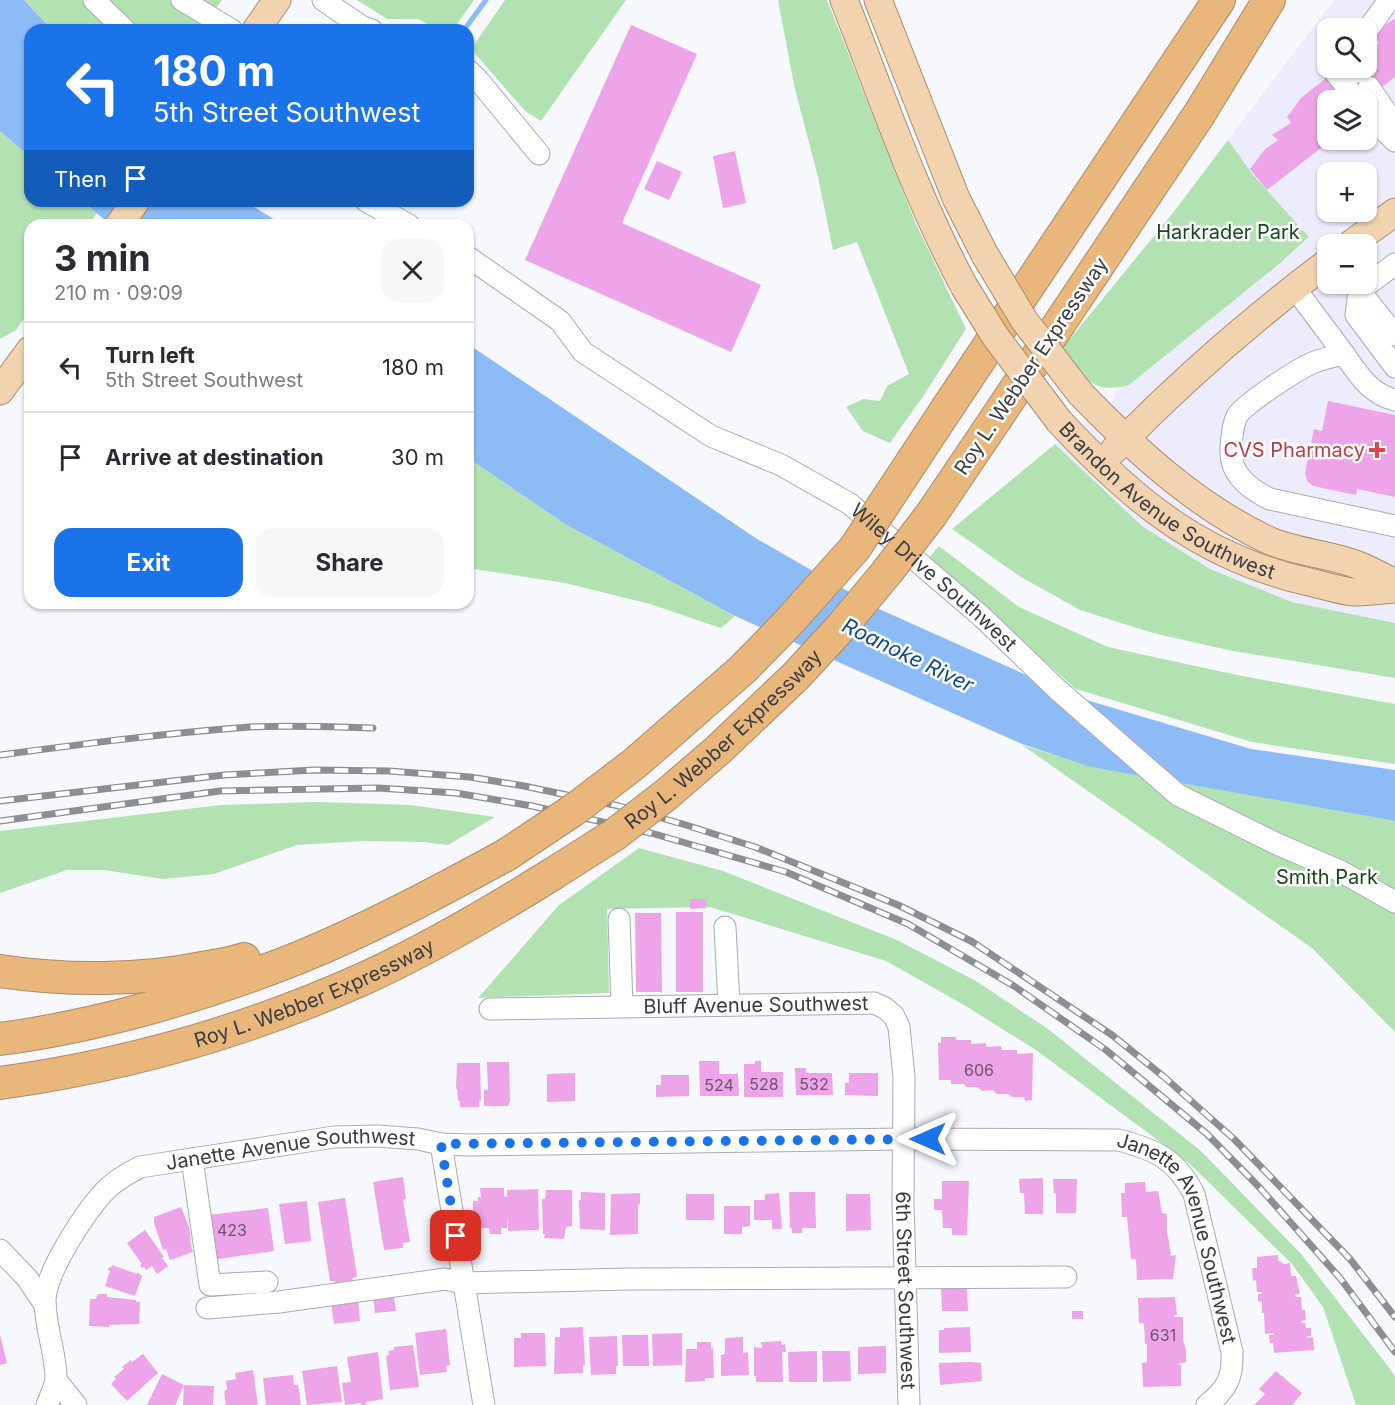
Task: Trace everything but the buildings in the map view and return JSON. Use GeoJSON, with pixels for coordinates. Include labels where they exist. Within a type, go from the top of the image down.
{"type":"FeatureCollection","features":[{"type":"Feature","properties":{"kind":"highway","name":"Roy L. Webber Expressway"},"geometry":{"type":"LineString","coordinates":[[0,1040],[80,1024],[179,999],[298,957],[424,899],[506,855],[575,809],[634,764],[727,683],[787,624],[855,548],[1219,0]]}},
{"type":"Feature","properties":{"kind":"highway","name":"Roy L. Webber Expressway"},"geometry":{"type":"LineString","coordinates":[[0,1083],[96,1066],[166,1049],[232,1029],[363,979],[485,916],[614,835],[667,794],[718,750],[795,677],[843,625],[931,515],[1200,113],[1269,0]]}},
{"type":"Feature","properties":{"kind":"highway"},"geometry":{"type":"LineString","coordinates":[[1200,113],[1253,55],[1293,0]]}},
{"type":"Feature","properties":{"kind":"highway"},"geometry":{"type":"LineString","coordinates":[[0,971],[80,977],[147,976],[190,971],[240,961],[424,899]]}},
{"type":"Feature","properties":{"kind":"highway"},"geometry":{"type":"LineString","coordinates":[[0,1103],[108,1077],[158,1060],[232,1029]]}},
{"type":"Feature","properties":{"kind":"main road"},"geometry":{"type":"LineString","coordinates":[[260,24],[277,0]]}},
{"type":"Feature","properties":{"kind":"main road","name":"Brandon Avenue Southwest"},"geometry":{"type":"LineString","coordinates":[[844,0],[942,244],[964,286],[995,336],[1059,421],[1100,464],[1171,523],[1227,555],[1288,577],[1352,592],[1395,589]]}},
{"type":"Feature","properties":{"kind":"main road","name":"Brandon Avenue Southwest"},"geometry":{"type":"LineString","coordinates":[[878,0],[956,198],[985,255],[1024,320],[1080,393],[1125,438],[1210,507],[1239,525],[1272,542],[1305,553],[1357,565],[1395,584]]}},
{"type":"Feature","properties":{"kind":"main road"},"geometry":{"type":"LineString","coordinates":[[1365,234],[1395,212]]}},
{"type":"Feature","properties":{"kind":"main road"},"geometry":{"type":"LineString","coordinates":[[1100,464],[1205,361],[1317,270]]}},
{"type":"Feature","properties":{"kind":"main road"},"geometry":{"type":"LineString","coordinates":[[0,390],[24,358]]}},
{"type":"Feature","properties":{"kind":"street"},"geometry":{"type":"LineString","coordinates":[[94,0],[119,24]]}},
{"type":"Feature","properties":{"kind":"street"},"geometry":{"type":"LineString","coordinates":[[182,0],[222,24]]}},
{"type":"Feature","properties":{"kind":"street"},"geometry":{"type":"LineString","coordinates":[[323,0],[358,24]]}},
{"type":"Feature","properties":{"kind":"street"},"geometry":{"type":"LineString","coordinates":[[1374,18],[1389,0]]}},
{"type":"Feature","properties":{"kind":"street"},"geometry":{"type":"LineString","coordinates":[[474,76],[539,154]]}},
{"type":"Feature","properties":{"kind":"street"},"geometry":{"type":"LineString","coordinates":[[1359,82],[1394,135]]}},
{"type":"Feature","properties":{"kind":"street"},"geometry":{"type":"LineString","coordinates":[[1377,121],[1394,135]]}},
{"type":"Feature","properties":{"kind":"street"},"geometry":{"type":"LineString","coordinates":[[377,207],[398,219]]}},
{"type":"Feature","properties":{"kind":"street","name":"Wiley Drive Southwest"},"geometry":{"type":"LineString","coordinates":[[474,260],[560,321],[583,352],[711,436],[781,465],[850,504],[981,616],[1058,690],[1178,795],[1277,844],[1340,871],[1395,902]]}},
{"type":"Feature","properties":{"kind":"street"},"geometry":{"type":"LineString","coordinates":[[1377,278],[1394,266]]}},
{"type":"Feature","properties":{"kind":"street"},"geometry":{"type":"LineString","coordinates":[[1294,287],[1367,385],[1384,397],[1395,400]]}},
{"type":"Feature","properties":{"kind":"street"},"geometry":{"type":"LineString","coordinates":[[1359,294],[1356,315],[1395,367]]}},
{"type":"Feature","properties":{"kind":"street"},"geometry":{"type":"LineString","coordinates":[[1362,294],[1395,349]]}},
{"type":"Feature","properties":{"kind":"street"},"geometry":{"type":"LineString","coordinates":[[1363,294],[1395,335]]}},
{"type":"Feature","properties":{"kind":"street"},"geometry":{"type":"LineString","coordinates":[[1365,294],[1395,318]]}},
{"type":"Feature","properties":{"kind":"street"},"geometry":{"type":"LineString","coordinates":[[1344,354],[1310,364],[1271,387],[1238,414],[1232,431],[1230,454],[1235,470],[1253,491],[1270,499],[1395,526]]}},
{"type":"Feature","properties":{"kind":"street"},"geometry":{"type":"LineString","coordinates":[[619,920],[622,1006]]}},
{"type":"Feature","properties":{"kind":"street"},"geometry":{"type":"LineString","coordinates":[[724,927],[729,1005]]}},
{"type":"Feature","properties":{"kind":"street","name":"Bluff Avenue Southwest"},"geometry":{"type":"LineString","coordinates":[[490,1009],[874,1003],[885,1008],[894,1016],[899,1027],[904,1077],[904,1139]]}},
{"type":"Feature","properties":{"kind":"street","name":"Janette Avenue Southwest"},"geometry":{"type":"LineString","coordinates":[[45,1305],[45,1289],[49,1277],[68,1243],[108,1187],[123,1176],[141,1167],[333,1137],[377,1136],[418,1139],[441,1144],[904,1139],[1119,1140],[1145,1147],[1161,1155],[1186,1178],[1194,1194],[1232,1352],[1233,1368],[1227,1384],[1207,1405]]}},
{"type":"Feature","properties":{"kind":"street","name":"6th Street Southwest"},"geometry":{"type":"LineString","coordinates":[[904,1139],[909,1405]]}},
{"type":"Feature","properties":{"kind":"street"},"geometry":{"type":"LineString","coordinates":[[441,1144],[484,1405]]}},
{"type":"Feature","properties":{"kind":"street"},"geometry":{"type":"LineString","coordinates":[[192,1159],[210,1285],[267,1282]]}},
{"type":"Feature","properties":{"kind":"street"},"geometry":{"type":"LineString","coordinates":[[0,1250],[27,1278],[45,1305],[56,1380],[47,1405]]}},
{"type":"Feature","properties":{"kind":"street"},"geometry":{"type":"LineString","coordinates":[[207,1308],[279,1302],[446,1279],[463,1283],[627,1279],[1066,1277]]}},
{"type":"Feature","properties":{"kind":"street"},"geometry":{"type":"LineString","coordinates":[[56,1380],[76,1405]]}},
{"type":"Feature","properties":{"kind":"shaded area"},"geometry":{"type":"Polygon","coordinates":[[[1334,0],[1395,0],[1395,623],[1292,602],[1210,569],[1142,526],[1055,444],[1113,401],[1117,388],[1129,385],[1309,238],[1254,176],[1228,140],[1317,22],[1317,78],[1377,78],[1377,18],[1320,18],[1334,0]]]}},
{"type":"Feature","properties":{"kind":"green space"},"geometry":{"type":"Polygon","coordinates":[[[24,0],[222,0],[204,24],[46,24],[24,0]]]}},
{"type":"Feature","properties":{"kind":"green space"},"geometry":{"type":"Polygon","coordinates":[[[357,0],[474,0],[457,24],[427,24],[418,19],[387,19],[357,0]]]}},
{"type":"Feature","properties":{"kind":"green space"},"geometry":{"type":"Polygon","coordinates":[[[505,0],[626,0],[541,121],[525,111],[474,52],[474,45],[505,0]]]}},
{"type":"Feature","properties":{"kind":"green space"},"geometry":{"type":"Polygon","coordinates":[[[778,0],[827,0],[915,222],[966,329],[890,443],[863,431],[846,407],[863,399],[880,401],[887,386],[909,374],[857,242],[833,250],[818,177],[794,85],[778,0]]]}},
{"type":"Feature","properties":{"kind":"green space"},"geometry":{"type":"Polygon","coordinates":[[[0,131],[24,152],[24,207],[90,207],[97,213],[92,219],[24,219],[24,319],[16,330],[0,339],[0,131]]]}},
{"type":"Feature","properties":{"kind":"green space","name":"Harkrader Park"},"geometry":{"type":"Polygon","coordinates":[[[1228,140],[1254,176],[1309,237],[1278,265],[1129,385],[1105,387],[1088,381],[1060,351],[1172,214],[1228,140]]]}},
{"type":"Feature","properties":{"kind":"green space"},"geometry":{"type":"Polygon","coordinates":[[[1055,444],[1142,526],[1210,569],[1292,602],[1395,623],[1395,678],[1228,650],[1153,633],[1080,610],[1021,577],[952,529],[1055,444]]]}},
{"type":"Feature","properties":{"kind":"green space"},"geometry":{"type":"Polygon","coordinates":[[[474,462],[565,524],[735,616],[721,628],[650,604],[565,583],[474,569],[474,462]]]}},
{"type":"Feature","properties":{"kind":"green space"},"geometry":{"type":"Polygon","coordinates":[[[939,546],[1019,607],[1108,647],[1237,675],[1395,704],[1395,764],[1252,742],[1076,689],[928,559],[939,546]]]}},
{"type":"Feature","properties":{"kind":"green space","name":"Smith Park"},"geometry":{"type":"Polygon","coordinates":[[[1022,745],[1094,767],[1395,821],[1395,1032],[1312,948],[1022,745]]]}},
{"type":"Feature","properties":{"kind":"green space"},"geometry":{"type":"Polygon","coordinates":[[[316,802],[411,805],[495,817],[448,845],[423,842],[362,841],[297,845],[214,874],[163,879],[104,870],[67,870],[0,893],[0,831],[221,805],[316,802]]]}},
{"type":"Feature","properties":{"kind":"green space"},"geometry":{"type":"Polygon","coordinates":[[[639,848],[723,871],[897,940],[976,981],[1048,1029],[1201,1151],[1302,1255],[1395,1376],[1395,1405],[1356,1405],[1323,1307],[1292,1264],[1190,1164],[1036,1050],[964,1005],[886,961],[710,907],[607,909],[609,993],[478,998],[559,905],[639,848]]]}},
{"type":"Feature","properties":{"kind":"water"},"geometry":{"type":"Polygon","coordinates":[[[0,0],[24,0],[46,24],[24,24],[24,152],[0,131],[0,0]]]}},
{"type":"Feature","properties":{"kind":"water"},"geometry":{"type":"Polygon","coordinates":[[[89,207],[254,207],[274,219],[104,219],[89,207]]]}},
{"type":"Feature","properties":{"kind":"water","name":"Roanoke River"},"geometry":{"type":"Polygon","coordinates":[[[474,348],[757,539],[879,609],[1073,696],[1251,749],[1395,770],[1395,821],[1091,767],[1022,744],[735,616],[565,524],[474,462],[474,348]]]}},
{"type":"Feature","properties":{"kind":"waterway"},"geometry":{"type":"LineString","coordinates":[[468,24],[486,0]]}},
{"type":"Feature","properties":{"kind":"railway"},"geometry":{"type":"LineString","coordinates":[[0,755],[250,727],[373,728]]}},
{"type":"Feature","properties":{"kind":"railway"},"geometry":{"type":"LineString","coordinates":[[0,801],[224,775],[314,770],[389,771],[470,777],[524,786],[619,806],[755,847],[898,905],[971,941],[1112,1035],[1163,1076],[1234,1139],[1350,1259],[1395,1317]]}},
{"type":"Feature","properties":{"kind":"railway"},"geometry":{"type":"LineString","coordinates":[[0,821],[220,791],[378,788],[456,793],[532,806],[651,833],[786,872],[908,924],[1014,986],[1106,1050],[1207,1134],[1259,1187],[1340,1278],[1395,1352]]}},
{"type":"Feature","properties":{"kind":"place","name":"CVS Pharmacy"},"geometry":{"type":"Point","coordinates":[1377,450]}},
{"type":"Feature","properties":{"kind":"route"},"geometry":{"type":"LineString","coordinates":[[456,1236],[441,1144],[928,1139]]}}]}
